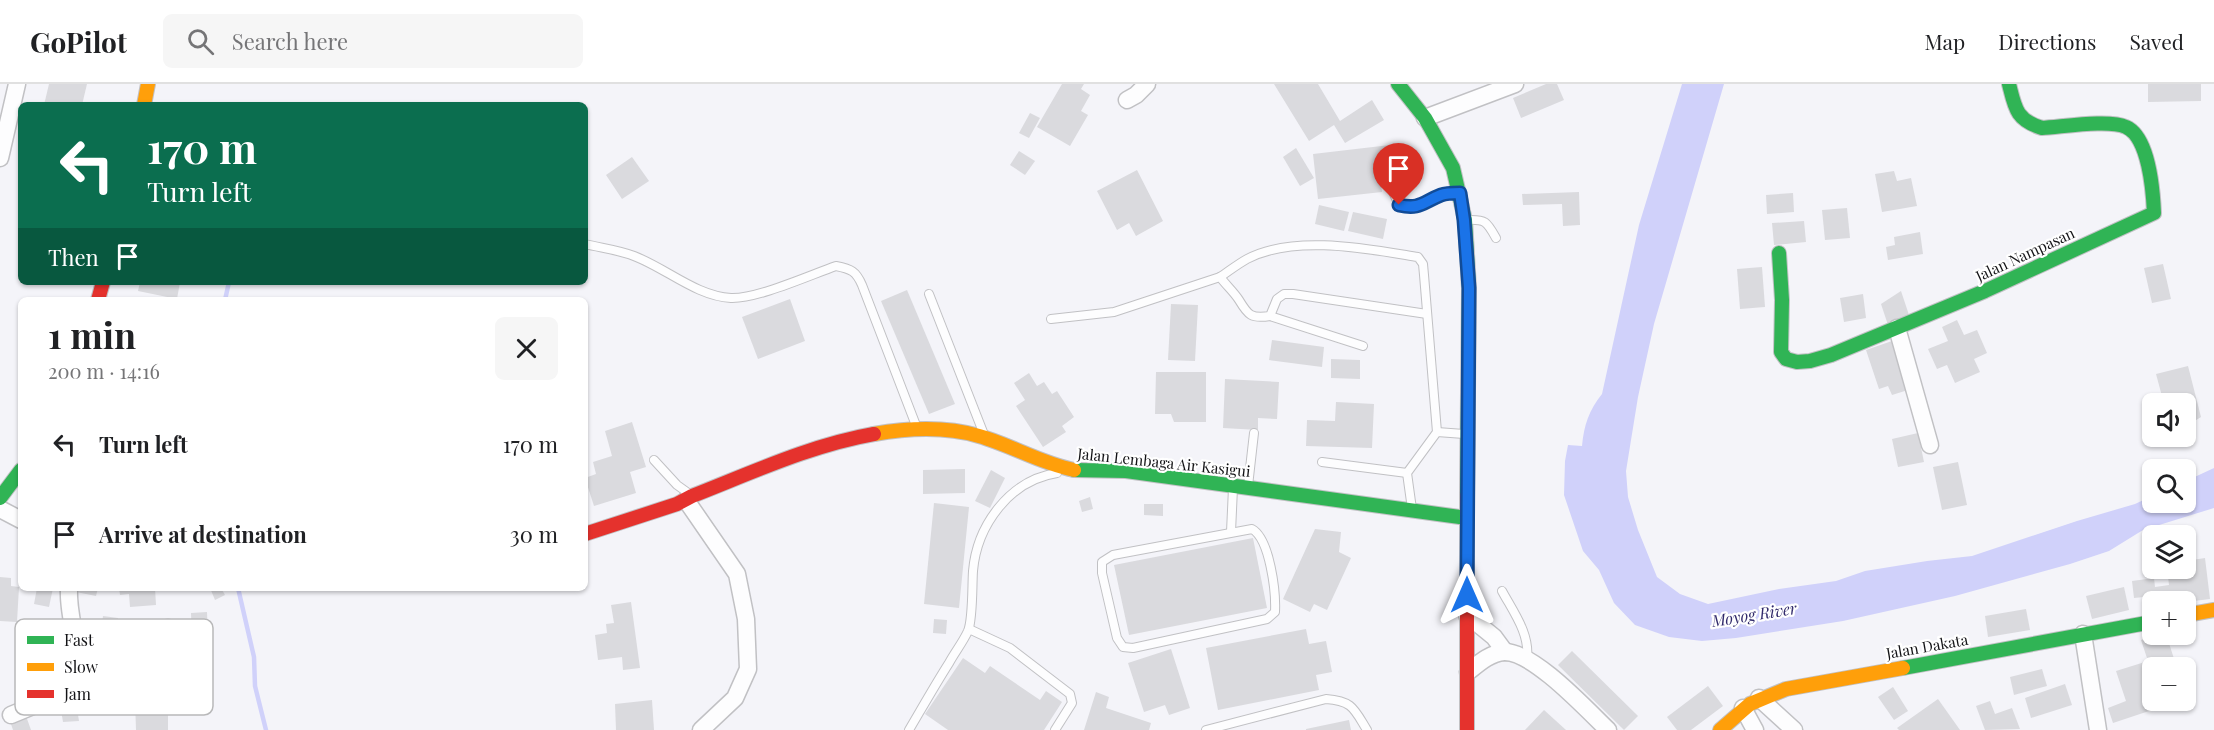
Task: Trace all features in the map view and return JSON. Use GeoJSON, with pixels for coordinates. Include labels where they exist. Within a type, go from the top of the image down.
{"type":"FeatureCollection","features":[{"type":"Feature","properties":{"kind":"street"},"geometry":{"type":"LineString","coordinates":[[0,158],[17,84]]}},
{"type":"Feature","properties":{"kind":"street"},"geometry":{"type":"LineString","coordinates":[[145,102],[148,84]]}},
{"type":"Feature","properties":{"kind":"street"},"geometry":{"type":"LineString","coordinates":[[1127,100],[1147,84]]}},
{"type":"Feature","properties":{"kind":"street"},"geometry":{"type":"LineString","coordinates":[[1398,84],[1425,118],[1453,168],[1464,220],[1469,288],[1467,730]]}},
{"type":"Feature","properties":{"kind":"street"},"geometry":{"type":"LineString","coordinates":[[1425,118],[1515,84]]}},
{"type":"Feature","properties":{"kind":"street","name":"Jalan Nampasan"},"geometry":{"type":"LineString","coordinates":[[1779,253],[1782,300],[1781,352],[1784,358],[1790,361],[1801,362],[1818,358],[1929,316],[2154,213],[2153,191],[2148,167],[2134,133],[2126,127],[2104,125],[2042,128],[2032,126],[2023,121],[2015,111],[2009,84]]}},
{"type":"Feature","properties":{"kind":"street"},"geometry":{"type":"LineString","coordinates":[[1897,328],[1930,445]]}},
{"type":"Feature","properties":{"kind":"street","name":"Jalan Lembaga Air Kasigui"},"geometry":{"type":"LineString","coordinates":[[588,533],[689,498],[822,447],[883,432],[940,429],[986,438],[1028,456],[1076,470],[1126,471],[1467,518]]}},
{"type":"Feature","properties":{"kind":"street"},"geometry":{"type":"LineString","coordinates":[[0,498],[18,474]]}},
{"type":"Feature","properties":{"kind":"street"},"geometry":{"type":"LineString","coordinates":[[689,498],[736,574],[746,619],[748,669],[735,698],[700,730]]}},
{"type":"Feature","properties":{"kind":"street"},"geometry":{"type":"LineString","coordinates":[[0,509],[18,518]]}},
{"type":"Feature","properties":{"kind":"street"},"geometry":{"type":"LineString","coordinates":[[69,591],[72,619]]}},
{"type":"Feature","properties":{"kind":"street"},"geometry":{"type":"LineString","coordinates":[[2196,613],[2214,610]]}},
{"type":"Feature","properties":{"kind":"street"},"geometry":{"type":"LineString","coordinates":[[1467,615],[1494,637],[1504,652]]}},
{"type":"Feature","properties":{"kind":"street","name":"Jalan Dakata"},"geometry":{"type":"LineString","coordinates":[[1720,730],[1743,708],[1760,698],[1786,689],[2142,623]]}},
{"type":"Feature","properties":{"kind":"street"},"geometry":{"type":"LineString","coordinates":[[2083,634],[2098,730]]}},
{"type":"Feature","properties":{"kind":"street"},"geometry":{"type":"LineString","coordinates":[[1468,672],[1485,659],[1504,652],[1527,659],[1546,672],[1608,730]]}},
{"type":"Feature","properties":{"kind":"street"},"geometry":{"type":"LineString","coordinates":[[1760,698],[1794,730]]}},
{"type":"Feature","properties":{"kind":"street"},"geometry":{"type":"LineString","coordinates":[[1743,708],[1755,730]]}},
{"type":"Feature","properties":{"kind":"street"},"geometry":{"type":"LineString","coordinates":[[11,715],[15,713]]}},
{"type":"Feature","properties":{"kind":"lane"},"geometry":{"type":"LineString","coordinates":[[1393,192],[1399,205],[1410,208],[1423,205],[1442,194],[1460,193]]}},
{"type":"Feature","properties":{"kind":"lane"},"geometry":{"type":"LineString","coordinates":[[1464,220],[1481,219],[1487,223],[1496,238]]}},
{"type":"Feature","properties":{"kind":"lane"},"geometry":{"type":"LineString","coordinates":[[588,245],[634,256],[688,285],[718,296],[731,298],[752,295],[837,266],[850,268],[857,274],[862,285],[917,430]]}},
{"type":"Feature","properties":{"kind":"lane"},"geometry":{"type":"LineString","coordinates":[[1051,319],[1114,312],[1220,277],[1248,258],[1280,247],[1350,246],[1418,257],[1423,264],[1437,432],[1407,473],[1412,510]]}},
{"type":"Feature","properties":{"kind":"lane"},"geometry":{"type":"LineString","coordinates":[[1220,277],[1239,300],[1244,310],[1258,318],[1270,316],[1363,346]]}},
{"type":"Feature","properties":{"kind":"lane"},"geometry":{"type":"LineString","coordinates":[[929,294],[986,438]]}},
{"type":"Feature","properties":{"kind":"lane"},"geometry":{"type":"LineString","coordinates":[[1270,316],[1277,299],[1284,294],[1427,314]]}},
{"type":"Feature","properties":{"kind":"lane"},"geometry":{"type":"LineString","coordinates":[[1437,432],[1468,434]]}},
{"type":"Feature","properties":{"kind":"lane"},"geometry":{"type":"LineString","coordinates":[[1231,532],[1254,433]]}},
{"type":"Feature","properties":{"kind":"lane"},"geometry":{"type":"LineString","coordinates":[[654,460],[689,498]]}},
{"type":"Feature","properties":{"kind":"lane"},"geometry":{"type":"LineString","coordinates":[[1322,462],[1407,473]]}},
{"type":"Feature","properties":{"kind":"lane"},"geometry":{"type":"LineString","coordinates":[[909,730],[969,629],[974,567],[981,540],[991,517],[1004,501],[1023,485],[1047,475],[1076,470]]}},
{"type":"Feature","properties":{"kind":"lane"},"geometry":{"type":"LineString","coordinates":[[1252,529],[1259,533],[1265,544],[1276,599],[1275,612],[1267,619],[1133,648],[1123,647],[1117,638],[1102,573],[1102,562],[1113,555],[1231,532],[1252,529]]}},
{"type":"Feature","properties":{"kind":"lane"},"geometry":{"type":"LineString","coordinates":[[1502,591],[1526,636],[1527,659]]}},
{"type":"Feature","properties":{"kind":"lane"},"geometry":{"type":"LineString","coordinates":[[969,629],[1010,648],[1071,694],[1072,703],[1055,730]]}},
{"type":"Feature","properties":{"kind":"lane"},"geometry":{"type":"LineString","coordinates":[[1206,730],[1326,699],[1339,700],[1352,706],[1367,730]]}},
{"type":"Feature","properties":{"kind":"water","name":"Moyog River"},"geometry":{"type":"Polygon","coordinates":[[[1682,84],[1724,84],[1654,324],[1638,397],[1626,471],[1628,497],[1638,530],[1657,577],[1680,594],[1708,604],[1779,589],[1836,581],[1865,571],[1972,556],[2142,501],[2142,513],[2196,513],[2196,476],[2214,468],[2214,508],[2159,525],[2142,525],[2142,531],[2109,551],[2070,564],[1955,596],[1843,621],[1736,638],[1702,641],[1669,637],[1635,625],[1614,603],[1599,570],[1583,551],[1564,495],[1568,445],[1582,446],[1588,418],[1602,394],[1639,225],[1682,84]]]}},
{"type":"Feature","properties":{"kind":"building"},"geometry":{"type":"Polygon","coordinates":[[[49,84],[87,84],[83,102],[45,102],[49,84]]]}},
{"type":"Feature","properties":{"kind":"building"},"geometry":{"type":"Polygon","coordinates":[[[1062,84],[1084,84],[1081,89],[1090,95],[1081,111],[1088,115],[1070,146],[1037,127],[1062,84]]]}},
{"type":"Feature","properties":{"kind":"building"},"geometry":{"type":"Polygon","coordinates":[[[1274,84],[1318,84],[1340,121],[1372,100],[1384,120],[1345,143],[1334,125],[1309,141],[1274,84]]]}},
{"type":"Feature","properties":{"kind":"building"},"geometry":{"type":"Polygon","coordinates":[[[1546,84],[1557,84],[1564,100],[1521,118],[1513,98],[1546,84]]]}},
{"type":"Feature","properties":{"kind":"building"},"geometry":{"type":"Polygon","coordinates":[[[2148,84],[2201,84],[2201,101],[2148,102],[2148,84]]]}},
{"type":"Feature","properties":{"kind":"building"},"geometry":{"type":"Polygon","coordinates":[[[1030,113],[1040,118],[1029,138],[1019,133],[1030,113]]]}},
{"type":"Feature","properties":{"kind":"building"},"geometry":{"type":"Polygon","coordinates":[[[1390,145],[1391,157],[1378,159],[1382,192],[1318,199],[1313,154],[1390,145]]]}},
{"type":"Feature","properties":{"kind":"building"},"geometry":{"type":"Polygon","coordinates":[[[1296,148],[1314,178],[1300,186],[1283,157],[1296,148]]]}},
{"type":"Feature","properties":{"kind":"building"},"geometry":{"type":"Polygon","coordinates":[[[1019,151],[1035,161],[1025,175],[1010,165],[1019,151]]]}},
{"type":"Feature","properties":{"kind":"building"},"geometry":{"type":"Polygon","coordinates":[[[632,157],[649,181],[622,199],[606,175],[632,157]]]}},
{"type":"Feature","properties":{"kind":"building"},"geometry":{"type":"Polygon","coordinates":[[[1137,170],[1163,221],[1136,236],[1129,223],[1117,230],[1097,191],[1137,170]]]}},
{"type":"Feature","properties":{"kind":"building"},"geometry":{"type":"Polygon","coordinates":[[[1894,171],[1897,181],[1911,178],[1917,206],[1882,212],[1875,174],[1894,171]]]}},
{"type":"Feature","properties":{"kind":"building"},"geometry":{"type":"Polygon","coordinates":[[[1579,192],[1580,225],[1563,226],[1562,204],[1523,205],[1522,194],[1579,192]]]}},
{"type":"Feature","properties":{"kind":"building"},"geometry":{"type":"Polygon","coordinates":[[[1793,193],[1794,212],[1767,214],[1766,195],[1793,193]]]}},
{"type":"Feature","properties":{"kind":"building"},"geometry":{"type":"Polygon","coordinates":[[[1319,205],[1349,212],[1344,231],[1315,224],[1319,205]]]}},
{"type":"Feature","properties":{"kind":"building"},"geometry":{"type":"Polygon","coordinates":[[[1847,208],[1850,238],[1825,240],[1822,210],[1847,208]]]}},
{"type":"Feature","properties":{"kind":"building"},"geometry":{"type":"Polygon","coordinates":[[[1353,212],[1387,219],[1383,239],[1348,231],[1353,212]]]}},
{"type":"Feature","properties":{"kind":"building"},"geometry":{"type":"Polygon","coordinates":[[[1804,221],[1806,242],[1774,245],[1772,223],[1804,221]]]}},
{"type":"Feature","properties":{"kind":"building"},"geometry":{"type":"Polygon","coordinates":[[[1920,232],[1923,254],[1888,260],[1886,247],[1895,245],[1894,237],[1920,232]]]}},
{"type":"Feature","properties":{"kind":"building"},"geometry":{"type":"Polygon","coordinates":[[[2163,264],[2171,299],[2152,303],[2144,268],[2163,264]]]}},
{"type":"Feature","properties":{"kind":"building"},"geometry":{"type":"Polygon","coordinates":[[[1762,267],[1765,307],[1740,309],[1737,269],[1762,267]]]}},
{"type":"Feature","properties":{"kind":"building"},"geometry":{"type":"Polygon","coordinates":[[[139,285],[179,285],[177,297],[138,291],[139,285]]]}},
{"type":"Feature","properties":{"kind":"building"},"geometry":{"type":"Polygon","coordinates":[[[907,290],[955,404],[929,414],[881,301],[907,290]]]}},
{"type":"Feature","properties":{"kind":"building"},"geometry":{"type":"Polygon","coordinates":[[[1901,291],[1910,318],[1888,325],[1881,304],[1901,291]]]}},
{"type":"Feature","properties":{"kind":"building"},"geometry":{"type":"Polygon","coordinates":[[[1863,294],[1866,318],[1844,322],[1840,298],[1863,294]]]}},
{"type":"Feature","properties":{"kind":"building"},"geometry":{"type":"Polygon","coordinates":[[[790,299],[805,341],[758,359],[742,317],[790,299]]]}},
{"type":"Feature","properties":{"kind":"building"},"geometry":{"type":"Polygon","coordinates":[[[1171,304],[1198,305],[1195,361],[1168,360],[1171,304]]]}},
{"type":"Feature","properties":{"kind":"building"},"geometry":{"type":"Polygon","coordinates":[[[1957,320],[1964,335],[1977,330],[1987,353],[1974,359],[1980,372],[1955,383],[1947,365],[1937,369],[1928,349],[1948,341],[1942,327],[1957,320]]]}},
{"type":"Feature","properties":{"kind":"building"},"geometry":{"type":"Polygon","coordinates":[[[1272,340],[1324,347],[1322,367],[1269,360],[1272,340]]]}},
{"type":"Feature","properties":{"kind":"building"},"geometry":{"type":"Polygon","coordinates":[[[1892,341],[1908,390],[1892,395],[1888,386],[1879,389],[1866,350],[1892,341]]]}},
{"type":"Feature","properties":{"kind":"building"},"geometry":{"type":"Polygon","coordinates":[[[1331,359],[1360,360],[1360,379],[1331,378],[1331,359]]]}},
{"type":"Feature","properties":{"kind":"building"},"geometry":{"type":"Polygon","coordinates":[[[2188,366],[2195,393],[2161,393],[2156,374],[2188,366]]]}},
{"type":"Feature","properties":{"kind":"building"},"geometry":{"type":"Polygon","coordinates":[[[1156,372],[1206,372],[1206,422],[1174,422],[1171,414],[1155,414],[1156,372]]]}},
{"type":"Feature","properties":{"kind":"building"},"geometry":{"type":"Polygon","coordinates":[[[1029,373],[1037,386],[1044,382],[1052,394],[1057,391],[1074,417],[1062,426],[1066,432],[1043,447],[1016,406],[1025,400],[1014,383],[1029,373]]]}},
{"type":"Feature","properties":{"kind":"building"},"geometry":{"type":"Polygon","coordinates":[[[1225,379],[1279,382],[1277,419],[1258,418],[1258,430],[1223,428],[1225,379]]]}},
{"type":"Feature","properties":{"kind":"building"},"geometry":{"type":"Polygon","coordinates":[[[2196,397],[2201,417],[2196,420],[2196,397]]]}},
{"type":"Feature","properties":{"kind":"building"},"geometry":{"type":"Polygon","coordinates":[[[1336,402],[1374,404],[1372,448],[1306,446],[1307,420],[1335,421],[1336,402]]]}},
{"type":"Feature","properties":{"kind":"building"},"geometry":{"type":"Polygon","coordinates":[[[632,422],[646,467],[630,472],[636,493],[594,506],[588,487],[588,477],[596,474],[593,462],[612,456],[605,431],[632,422]]]}},
{"type":"Feature","properties":{"kind":"building"},"geometry":{"type":"Polygon","coordinates":[[[1918,433],[1924,462],[1898,467],[1892,439],[1918,433]]]}},
{"type":"Feature","properties":{"kind":"building"},"geometry":{"type":"Polygon","coordinates":[[[1958,462],[1967,505],[1942,510],[1933,467],[1958,462]]]}},
{"type":"Feature","properties":{"kind":"building"},"geometry":{"type":"Polygon","coordinates":[[[965,469],[965,493],[923,494],[923,470],[965,469]]]}},
{"type":"Feature","properties":{"kind":"building"},"geometry":{"type":"Polygon","coordinates":[[[991,470],[1005,478],[990,508],[975,501],[991,470]]]}},
{"type":"Feature","properties":{"kind":"building"},"geometry":{"type":"Polygon","coordinates":[[[1090,497],[1093,509],[1082,512],[1079,501],[1090,497]]]}},
{"type":"Feature","properties":{"kind":"building"},"geometry":{"type":"Polygon","coordinates":[[[934,503],[969,507],[959,608],[924,604],[934,503]]]}},
{"type":"Feature","properties":{"kind":"building"},"geometry":{"type":"Polygon","coordinates":[[[1144,504],[1163,504],[1163,516],[1144,515],[1144,504]]]}},
{"type":"Feature","properties":{"kind":"building"},"geometry":{"type":"Polygon","coordinates":[[[1315,529],[1341,532],[1339,552],[1351,558],[1327,610],[1314,604],[1310,612],[1283,599],[1315,529]]]}},
{"type":"Feature","properties":{"kind":"building"},"geometry":{"type":"Polygon","coordinates":[[[1253,538],[1267,608],[1129,635],[1114,565],[1253,538]]]}},
{"type":"Feature","properties":{"kind":"building"},"geometry":{"type":"Polygon","coordinates":[[[2205,558],[2210,599],[2196,601],[2196,591],[2142,591],[2142,597],[2134,598],[2132,581],[2154,579],[2155,587],[2169,585],[2168,579],[2196,579],[2196,559],[2205,558]]]}},
{"type":"Feature","properties":{"kind":"building"},"geometry":{"type":"Polygon","coordinates":[[[0,577],[11,578],[11,586],[18,587],[19,591],[17,619],[15,622],[0,621],[0,577]]]}},
{"type":"Feature","properties":{"kind":"building"},"geometry":{"type":"Polygon","coordinates":[[[2124,587],[2129,610],[2092,619],[2086,596],[2124,587]]]}},
{"type":"Feature","properties":{"kind":"building"},"geometry":{"type":"Polygon","coordinates":[[[36,591],[52,591],[49,607],[34,604],[36,591]]]}},
{"type":"Feature","properties":{"kind":"building"},"geometry":{"type":"Polygon","coordinates":[[[76,591],[97,591],[96,596],[76,591]]]}},
{"type":"Feature","properties":{"kind":"building"},"geometry":{"type":"Polygon","coordinates":[[[119,591],[155,591],[156,605],[130,607],[129,594],[120,595],[119,591]]]}},
{"type":"Feature","properties":{"kind":"building"},"geometry":{"type":"Polygon","coordinates":[[[211,591],[223,591],[225,595],[215,600],[211,591]]]}},
{"type":"Feature","properties":{"kind":"building"},"geometry":{"type":"Polygon","coordinates":[[[631,602],[640,668],[623,670],[622,657],[598,660],[595,635],[607,633],[606,624],[614,623],[611,605],[631,602]]]}},
{"type":"Feature","properties":{"kind":"building"},"geometry":{"type":"Polygon","coordinates":[[[2026,609],[2030,630],[1988,637],[1985,616],[2026,609]]]}},
{"type":"Feature","properties":{"kind":"building"},"geometry":{"type":"Polygon","coordinates":[[[207,612],[207,619],[191,619],[191,613],[207,612]]]}},
{"type":"Feature","properties":{"kind":"building"},"geometry":{"type":"Polygon","coordinates":[[[103,616],[118,618],[118,619],[103,619],[103,616]]]}},
{"type":"Feature","properties":{"kind":"building"},"geometry":{"type":"Polygon","coordinates":[[[934,619],[947,620],[946,634],[933,633],[934,619]]]}},
{"type":"Feature","properties":{"kind":"building"},"geometry":{"type":"Polygon","coordinates":[[[1306,629],[1309,644],[1326,641],[1332,672],[1316,675],[1319,690],[1218,710],[1206,648],[1306,629]]]}},
{"type":"Feature","properties":{"kind":"building"},"geometry":{"type":"Polygon","coordinates":[[[2143,645],[2170,645],[2173,657],[2147,657],[2143,645]]]}},
{"type":"Feature","properties":{"kind":"building"},"geometry":{"type":"Polygon","coordinates":[[[1171,649],[1190,708],[1169,715],[1165,705],[1144,712],[1128,663],[1171,649]]]}},
{"type":"Feature","properties":{"kind":"building"},"geometry":{"type":"Polygon","coordinates":[[[1572,651],[1638,716],[1624,730],[1558,665],[1572,651]]]}},
{"type":"Feature","properties":{"kind":"building"},"geometry":{"type":"Polygon","coordinates":[[[963,658],[985,673],[990,666],[1040,700],[1046,691],[1062,702],[1044,730],[948,730],[925,714],[963,658]]]}},
{"type":"Feature","properties":{"kind":"building"},"geometry":{"type":"Polygon","coordinates":[[[2142,663],[2142,711],[2149,711],[2113,723],[2108,708],[2126,701],[2116,671],[2142,663]]]}},
{"type":"Feature","properties":{"kind":"building"},"geometry":{"type":"Polygon","coordinates":[[[2042,669],[2047,686],[2014,695],[2010,677],[2042,669]]]}},
{"type":"Feature","properties":{"kind":"building"},"geometry":{"type":"Polygon","coordinates":[[[2065,684],[2072,705],[2031,718],[2025,698],[2065,684]]]}},
{"type":"Feature","properties":{"kind":"building"},"geometry":{"type":"Polygon","coordinates":[[[1708,686],[1723,706],[1691,730],[1677,730],[1667,717],[1708,686]]]}},
{"type":"Feature","properties":{"kind":"building"},"geometry":{"type":"Polygon","coordinates":[[[1893,687],[1908,711],[1894,720],[1878,697],[1893,687]]]}},
{"type":"Feature","properties":{"kind":"building"},"geometry":{"type":"Polygon","coordinates":[[[1096,692],[1109,697],[1106,708],[1151,723],[1149,730],[1084,730],[1096,692]]]}},
{"type":"Feature","properties":{"kind":"building"},"geometry":{"type":"Polygon","coordinates":[[[1938,699],[1960,730],[1899,730],[1897,728],[1938,699]]]}},
{"type":"Feature","properties":{"kind":"building"},"geometry":{"type":"Polygon","coordinates":[[[652,700],[654,730],[616,730],[615,704],[652,700]]]}},
{"type":"Feature","properties":{"kind":"building"},"geometry":{"type":"Polygon","coordinates":[[[1990,701],[1995,714],[2012,708],[2020,729],[1985,730],[1976,706],[1990,701]]]}},
{"type":"Feature","properties":{"kind":"building"},"geometry":{"type":"Polygon","coordinates":[[[1544,710],[1566,730],[1525,730],[1544,710]]]}},
{"type":"Feature","properties":{"kind":"building"},"geometry":{"type":"Polygon","coordinates":[[[62,715],[78,715],[79,721],[63,722],[62,715]]]}},
{"type":"Feature","properties":{"kind":"building"},"geometry":{"type":"Polygon","coordinates":[[[136,715],[168,715],[168,730],[136,730],[136,715]]]}},
{"type":"Feature","properties":{"kind":"building"},"geometry":{"type":"Polygon","coordinates":[[[26,716],[31,730],[13,730],[10,721],[26,716]]]}},
{"type":"Feature","properties":{"kind":"building"},"geometry":{"type":"Polygon","coordinates":[[[1349,720],[1351,730],[1306,730],[1306,729],[1349,720]]]}},
{"type":"Feature","properties":{"kind":"waterway"},"geometry":{"type":"LineString","coordinates":[[226,297],[228,285]]}},
{"type":"Feature","properties":{"kind":"waterway"},"geometry":{"type":"LineString","coordinates":[[239,591],[254,657],[255,686],[266,730]]}},
{"type":"Feature","properties":{"kind":"traffic: fast"},"geometry":{"type":"LineString","coordinates":[[1398,84],[1425,118],[1453,168],[1465,220],[1469,288],[1467,496]]}},
{"type":"Feature","properties":{"kind":"traffic: fast"},"geometry":{"type":"LineString","coordinates":[[1779,253],[1782,300],[1781,352],[1786,359],[1797,362],[1810,361],[1831,355],[1985,291],[2154,213],[2145,153],[2134,133],[2126,127],[2109,124],[2042,128],[2033,125],[2018,112],[2009,84]]}},
{"type":"Feature","properties":{"kind":"traffic: fast"},"geometry":{"type":"LineString","coordinates":[[1074,470],[1126,471],[1467,518]]}},
{"type":"Feature","properties":{"kind":"traffic: fast"},"geometry":{"type":"LineString","coordinates":[[0,498],[18,474]]}},
{"type":"Feature","properties":{"kind":"traffic: fast"},"geometry":{"type":"LineString","coordinates":[[1903,668],[2142,624]]}},
{"type":"Feature","properties":{"kind":"traffic: slow"},"geometry":{"type":"LineString","coordinates":[[145,102],[148,84]]}},
{"type":"Feature","properties":{"kind":"traffic: slow"},"geometry":{"type":"LineString","coordinates":[[874,434],[926,429],[966,433],[1074,470]]}},
{"type":"Feature","properties":{"kind":"traffic: slow"},"geometry":{"type":"LineString","coordinates":[[2196,613],[2214,610]]}},
{"type":"Feature","properties":{"kind":"traffic: slow"},"geometry":{"type":"LineString","coordinates":[[1720,730],[1750,704],[1786,689],[1903,668]]}},
{"type":"Feature","properties":{"kind":"traffic: jam"},"geometry":{"type":"LineString","coordinates":[[99,297],[102,285]]}},
{"type":"Feature","properties":{"kind":"traffic: jam"},"geometry":{"type":"LineString","coordinates":[[588,533],[677,504],[804,452],[874,434]]}},
{"type":"Feature","properties":{"kind":"traffic: jam"},"geometry":{"type":"LineString","coordinates":[[1467,496],[1467,730]]}},
{"type":"Feature","properties":{"kind":"route"},"geometry":{"type":"LineString","coordinates":[[1399,205],[1410,208],[1423,205],[1442,194],[1460,193],[1467,251],[1470,343],[1467,595]]}}]}
